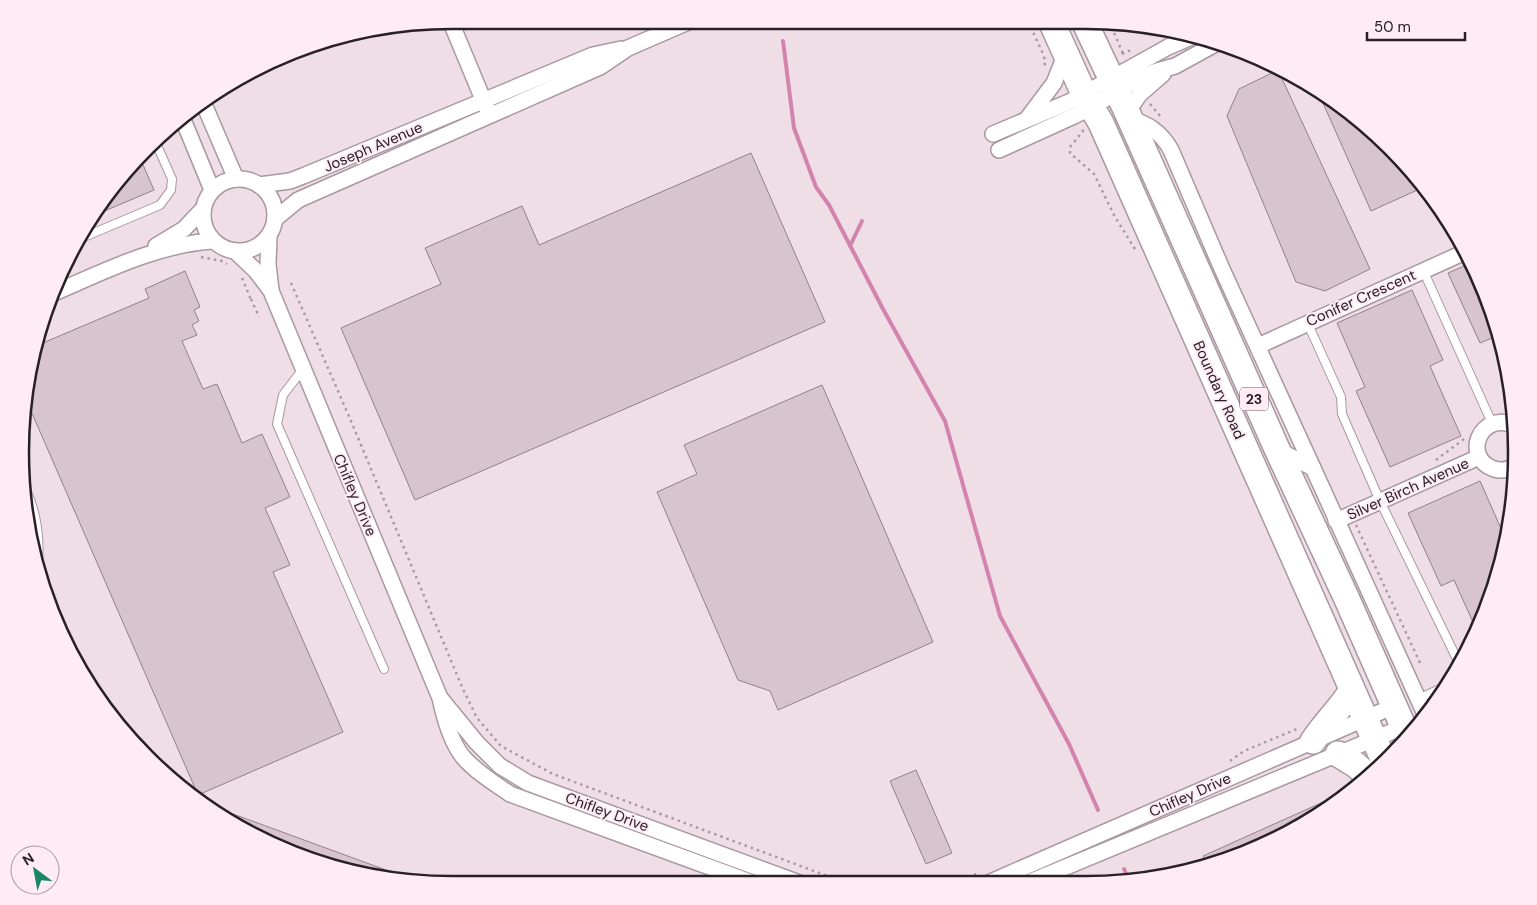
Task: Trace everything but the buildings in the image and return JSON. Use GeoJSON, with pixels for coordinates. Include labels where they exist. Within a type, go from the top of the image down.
{"type":"FeatureCollection","features":[{"type":"Feature","properties":{"kind":"main road","name":"Boundary Road"},"geometry":{"type":"LineString","coordinates":[[1055,29],[1066,53],[1083,106],[1105,132],[1375,740]]}},
{"type":"Feature","properties":{"kind":"main road","name":"Boundary Road"},"geometry":{"type":"LineString","coordinates":[[1088,29],[1277,449],[1348,583],[1401,723]]}},
{"type":"Feature","properties":{"kind":"main road"},"geometry":{"type":"LineString","coordinates":[[1312,741],[1343,704],[1352,690]]}},
{"type":"Feature","properties":{"kind":"main road"},"geometry":{"type":"LineString","coordinates":[[1338,754],[1363,772]]}},
{"type":"Feature","properties":{"kind":"street"},"geometry":{"type":"LineString","coordinates":[[454,29],[490,115]]}},
{"type":"Feature","properties":{"kind":"street","name":"Joseph Avenue"},"geometry":{"type":"LineString","coordinates":[[275,219],[298,200],[600,67],[628,48],[672,29]]}},
{"type":"Feature","properties":{"kind":"street"},"geometry":{"type":"LineString","coordinates":[[1120,100],[1168,47],[1182,40]]}},
{"type":"Feature","properties":{"kind":"street"},"geometry":{"type":"LineString","coordinates":[[992,134],[1026,120],[1140,94],[1175,66],[1209,47]]}},
{"type":"Feature","properties":{"kind":"street","name":"Joseph Avenue"},"geometry":{"type":"LineString","coordinates":[[259,185],[290,181],[593,55],[628,48]]}},
{"type":"Feature","properties":{"kind":"street"},"geometry":{"type":"LineString","coordinates":[[1026,120],[1054,83],[1066,53]]}},
{"type":"Feature","properties":{"kind":"street"},"geometry":{"type":"LineString","coordinates":[[1120,100],[1138,79],[1175,66]]}},
{"type":"Feature","properties":{"kind":"street"},"geometry":{"type":"LineString","coordinates":[[1120,100],[1154,129],[1167,143],[1336,521],[1422,708]]}},
{"type":"Feature","properties":{"kind":"street"},"geometry":{"type":"LineString","coordinates":[[998,150],[1083,106]]}},
{"type":"Feature","properties":{"kind":"street"},"geometry":{"type":"LineString","coordinates":[[206,108],[236,179]]}},
{"type":"Feature","properties":{"kind":"street"},"geometry":{"type":"LineString","coordinates":[[185,124],[212,190]]}},
{"type":"Feature","properties":{"kind":"street"},"geometry":{"type":"LineString","coordinates":[[236,179],[248,180],[266,191],[275,209],[275,219],[269,236],[260,245],[232,259],[212,241],[206,232],[202,221],[202,210],[212,190],[227,180],[236,179]]}},
{"type":"Feature","properties":{"kind":"street"},"geometry":{"type":"LineString","coordinates":[[142,255],[184,228],[202,210]]}},
{"type":"Feature","properties":{"kind":"street","name":"Chifley Drive"},"geometry":{"type":"LineString","coordinates":[[269,236],[268,264],[271,291]]}},
{"type":"Feature","properties":{"kind":"street"},"geometry":{"type":"LineString","coordinates":[[61,290],[142,255],[188,242],[212,241]]}},
{"type":"Feature","properties":{"kind":"street","name":"Conifer Crescent"},"geometry":{"type":"LineString","coordinates":[[1258,346],[1423,270],[1460,256]]}},
{"type":"Feature","properties":{"kind":"street","name":"Chifley Drive"},"geometry":{"type":"LineString","coordinates":[[232,259],[256,271],[271,291],[440,698],[444,721],[462,756],[484,776],[510,794],[734,876]]}},
{"type":"Feature","properties":{"kind":"street"},"geometry":{"type":"LineString","coordinates":[[1507,423],[1499,421],[1492,423],[1480,434],[1477,449],[1479,456],[1490,467],[1497,470],[1507,469]]}},
{"type":"Feature","properties":{"kind":"street"},"geometry":{"type":"LineString","coordinates":[[1277,449],[1313,468]]}},
{"type":"Feature","properties":{"kind":"street","name":"Silver Birch Avenue"},"geometry":{"type":"LineString","coordinates":[[1336,521],[1479,456]]}},
{"type":"Feature","properties":{"kind":"street","name":"Chifley Drive"},"geometry":{"type":"LineString","coordinates":[[440,698],[477,743],[500,766],[528,783],[780,876]]}},
{"type":"Feature","properties":{"kind":"street","name":"Chifley Drive"},"geometry":{"type":"LineString","coordinates":[[1044,876],[1375,740],[1401,723]]}},
{"type":"Feature","properties":{"kind":"street","name":"Chifley Drive"},"geometry":{"type":"LineString","coordinates":[[1004,876],[1312,741],[1375,740],[1401,723]]}},
{"type":"Feature","properties":{"kind":"lane"},"geometry":{"type":"LineString","coordinates":[[90,235],[160,205],[171,190],[172,180],[158,148]]}},
{"type":"Feature","properties":{"kind":"lane"},"geometry":{"type":"LineString","coordinates":[[1423,270],[1492,423]]}},
{"type":"Feature","properties":{"kind":"lane"},"geometry":{"type":"LineString","coordinates":[[1307,322],[1341,396],[1342,414],[1380,500],[1456,656]]}},
{"type":"Feature","properties":{"kind":"lane"},"geometry":{"type":"LineString","coordinates":[[303,368],[283,394],[277,424],[384,669]]}},
{"type":"Feature","properties":{"kind":"lane"},"geometry":{"type":"LineString","coordinates":[[32,504],[40,546]]}},
{"type":"Feature","properties":{"kind":"lane"},"geometry":{"type":"LineString","coordinates":[[1348,583],[1353,557]]}},
{"type":"Feature","properties":{"kind":"lane"},"geometry":{"type":"LineString","coordinates":[[1418,698],[1435,691]]}},
{"type":"Feature","properties":{"kind":"path"},"geometry":{"type":"LineString","coordinates":[[1031,29],[1045,60],[1044,75],[1054,83]]}},
{"type":"Feature","properties":{"kind":"path"},"geometry":{"type":"LineString","coordinates":[[1083,106],[1083,131],[1070,147],[1070,153],[1094,174],[1115,216],[1138,254]]}},
{"type":"Feature","properties":{"kind":"path"},"geometry":{"type":"LineString","coordinates":[[200,257],[222,261],[232,259]]}},
{"type":"Feature","properties":{"kind":"path"},"geometry":{"type":"LineString","coordinates":[[240,273],[259,317]]}},
{"type":"Feature","properties":{"kind":"path"},"geometry":{"type":"LineString","coordinates":[[291,283],[462,687],[477,718],[502,746],[552,774],[827,876]]}},
{"type":"Feature","properties":{"kind":"path"},"geometry":{"type":"LineString","coordinates":[[1430,464],[1468,436]]}},
{"type":"Feature","properties":{"kind":"path"},"geometry":{"type":"LineString","coordinates":[[1351,514],[1421,665]]}},
{"type":"Feature","properties":{"kind":"waterway"},"geometry":{"type":"LineString","coordinates":[[783,41],[794,128],[816,187],[829,205],[883,309],[945,421],[1000,616],[1069,744],[1098,810]]}},
{"type":"Feature","properties":{"kind":"waterway"},"geometry":{"type":"LineString","coordinates":[[850,246],[862,221]]}},
{"type":"Feature","properties":{"kind":"waterway"},"geometry":{"type":"LineString","coordinates":[[1124,869],[1126,874]]}}]}
